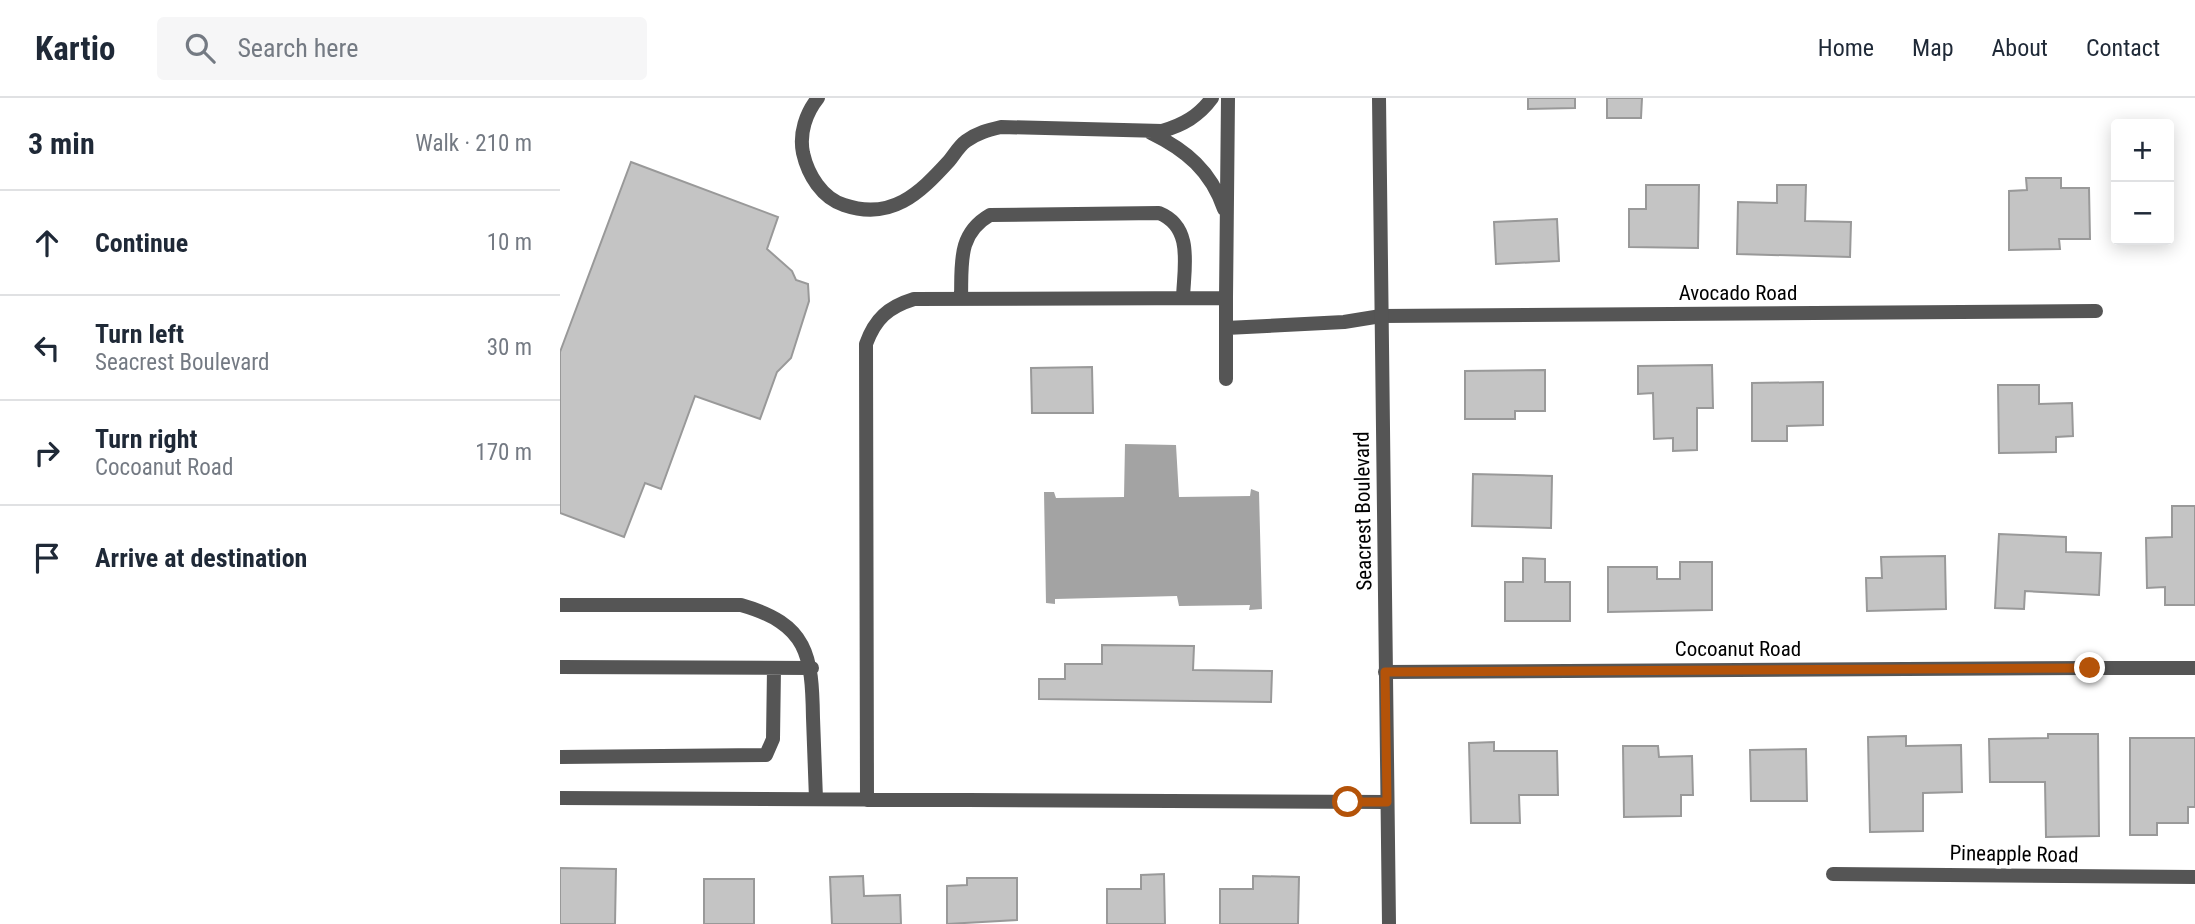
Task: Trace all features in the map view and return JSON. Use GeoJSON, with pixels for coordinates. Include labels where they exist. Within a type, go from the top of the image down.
{"type":"FeatureCollection","features":[{"type":"Feature","properties":{"kind":"street"},"geometry":{"type":"LineString","coordinates":[[818,98],[803,127],[802,149],[808,171],[821,190],[839,204],[861,211],[884,210],[905,203],[923,188],[964,143],[981,132],[1001,127],[1162,131],[1181,125],[1198,115],[1212,98]]}},
{"type":"Feature","properties":{"kind":"street"},"geometry":{"type":"LineString","coordinates":[[1226,379],[1228,98]]}},
{"type":"Feature","properties":{"kind":"street","name":"Seacrest Boulevard"},"geometry":{"type":"LineString","coordinates":[[1378,98],[1388,924]]}},
{"type":"Feature","properties":{"kind":"street"},"geometry":{"type":"LineString","coordinates":[[1147,131],[1174,144],[1199,164],[1217,189],[1227,220]]}},
{"type":"Feature","properties":{"kind":"street"},"geometry":{"type":"LineString","coordinates":[[961,298],[962,246],[977,222],[990,215],[1159,213],[1176,222],[1184,240],[1183,298]]}},
{"type":"Feature","properties":{"kind":"street"},"geometry":{"type":"LineString","coordinates":[[867,800],[866,344],[883,314],[897,304],[914,299],[1226,298]]}},
{"type":"Feature","properties":{"kind":"street","name":"Avocado Road"},"geometry":{"type":"LineString","coordinates":[[1226,328],[1344,322],[1381,316],[2096,312]]}},
{"type":"Feature","properties":{"kind":"street"},"geometry":{"type":"LineString","coordinates":[[560,605],[741,605],[765,612],[786,625],[802,644],[812,668],[816,799]]}},
{"type":"Feature","properties":{"kind":"street"},"geometry":{"type":"LineString","coordinates":[[560,667],[812,668]]}},
{"type":"Feature","properties":{"kind":"street","name":"Cocoanut Road"},"geometry":{"type":"LineString","coordinates":[[1385,672],[2195,667]]}},
{"type":"Feature","properties":{"kind":"street"},"geometry":{"type":"LineString","coordinates":[[560,757],[766,755],[772,739],[774,668]]}},
{"type":"Feature","properties":{"kind":"street"},"geometry":{"type":"LineString","coordinates":[[560,798],[1387,802]]}},
{"type":"Feature","properties":{"kind":"street","name":"Pineapple Road"},"geometry":{"type":"LineString","coordinates":[[1833,874],[2195,877]]}},
{"type":"Feature","properties":{"kind":"shaded area"},"geometry":{"type":"Polygon","coordinates":[[[1125,444],[1176,445],[1179,497],[1250,496],[1251,489],[1259,492],[1262,609],[1249,610],[1250,605],[1179,606],[1177,596],[1055,599],[1055,604],[1046,603],[1044,492],[1054,492],[1056,498],[1124,497],[1125,444]]]}},
{"type":"Feature","properties":{"kind":"building"},"geometry":{"type":"Polygon","coordinates":[[[1528,98],[1575,98],[1575,108],[1528,109],[1528,98]]]}},
{"type":"Feature","properties":{"kind":"building"},"geometry":{"type":"Polygon","coordinates":[[[1607,98],[1642,98],[1641,118],[1607,118],[1607,98]]]}},
{"type":"Feature","properties":{"kind":"building"},"geometry":{"type":"Polygon","coordinates":[[[631,162],[778,217],[767,249],[792,271],[796,280],[808,284],[809,301],[791,358],[777,372],[760,419],[695,396],[661,489],[645,483],[624,537],[560,513],[560,352],[631,162]]]}},
{"type":"Feature","properties":{"kind":"building"},"geometry":{"type":"Polygon","coordinates":[[[2026,178],[2061,178],[2061,188],[2089,188],[2090,239],[2059,239],[2060,249],[2009,250],[2009,191],[2027,190],[2026,178]]]}},
{"type":"Feature","properties":{"kind":"building"},"geometry":{"type":"Polygon","coordinates":[[[1646,185],[1699,185],[1698,248],[1629,247],[1629,209],[1646,209],[1646,185]]]}},
{"type":"Feature","properties":{"kind":"building"},"geometry":{"type":"Polygon","coordinates":[[[1777,185],[1806,185],[1805,221],[1851,222],[1850,257],[1737,254],[1738,202],[1777,203],[1777,185]]]}},
{"type":"Feature","properties":{"kind":"building"},"geometry":{"type":"Polygon","coordinates":[[[1557,219],[1559,261],[1496,264],[1494,222],[1557,219]]]}},
{"type":"Feature","properties":{"kind":"building"},"geometry":{"type":"Polygon","coordinates":[[[1712,365],[1713,408],[1697,408],[1697,450],[1673,451],[1673,438],[1654,439],[1653,393],[1638,394],[1638,366],[1712,365]]]}},
{"type":"Feature","properties":{"kind":"building"},"geometry":{"type":"Polygon","coordinates":[[[1092,367],[1093,413],[1032,413],[1031,368],[1092,367]]]}},
{"type":"Feature","properties":{"kind":"building"},"geometry":{"type":"Polygon","coordinates":[[[1545,370],[1545,411],[1515,411],[1515,419],[1465,419],[1465,371],[1545,370]]]}},
{"type":"Feature","properties":{"kind":"building"},"geometry":{"type":"Polygon","coordinates":[[[1823,382],[1823,425],[1787,426],[1787,441],[1752,441],[1752,383],[1823,382]]]}},
{"type":"Feature","properties":{"kind":"building"},"geometry":{"type":"Polygon","coordinates":[[[1998,385],[2039,385],[2039,404],[2072,403],[2073,436],[2056,437],[2056,452],[1999,453],[1998,385]]]}},
{"type":"Feature","properties":{"kind":"building"},"geometry":{"type":"Polygon","coordinates":[[[1473,474],[1552,476],[1551,528],[1472,526],[1473,474]]]}},
{"type":"Feature","properties":{"kind":"building"},"geometry":{"type":"Polygon","coordinates":[[[2172,506],[2195,506],[2195,605],[2165,605],[2165,587],[2147,588],[2146,538],[2172,537],[2172,506]]]}},
{"type":"Feature","properties":{"kind":"building"},"geometry":{"type":"Polygon","coordinates":[[[1999,534],[2066,537],[2066,552],[2101,553],[2099,595],[2025,591],[2024,609],[1995,608],[1999,534]]]}},
{"type":"Feature","properties":{"kind":"building"},"geometry":{"type":"Polygon","coordinates":[[[1945,556],[1946,609],[1867,611],[1866,578],[1882,578],[1881,557],[1945,556]]]}},
{"type":"Feature","properties":{"kind":"building"},"geometry":{"type":"Polygon","coordinates":[[[1523,558],[1545,559],[1545,582],[1570,582],[1570,621],[1505,621],[1505,582],[1523,582],[1523,558]]]}},
{"type":"Feature","properties":{"kind":"building"},"geometry":{"type":"Polygon","coordinates":[[[1680,562],[1712,562],[1712,610],[1608,612],[1608,567],[1657,567],[1657,579],[1680,579],[1680,562]]]}},
{"type":"Feature","properties":{"kind":"building"},"geometry":{"type":"Polygon","coordinates":[[[1102,645],[1194,646],[1193,670],[1272,671],[1271,702],[1039,699],[1039,679],[1065,679],[1065,664],[1102,664],[1102,645]]]}},
{"type":"Feature","properties":{"kind":"building"},"geometry":{"type":"Polygon","coordinates":[[[2048,734],[2098,734],[2099,836],[2046,837],[2045,782],[1990,782],[1989,739],[2048,738],[2048,734]]]}},
{"type":"Feature","properties":{"kind":"building"},"geometry":{"type":"Polygon","coordinates":[[[1906,736],[1906,746],[1961,745],[1962,792],[1923,793],[1923,831],[1870,832],[1868,737],[1906,736]]]}},
{"type":"Feature","properties":{"kind":"building"},"geometry":{"type":"Polygon","coordinates":[[[2130,738],[2195,738],[2195,807],[2188,807],[2188,823],[2157,823],[2157,835],[2130,835],[2130,738]]]}},
{"type":"Feature","properties":{"kind":"building"},"geometry":{"type":"Polygon","coordinates":[[[1494,742],[1494,751],[1557,751],[1558,795],[1519,795],[1520,823],[1471,823],[1469,743],[1494,742]]]}},
{"type":"Feature","properties":{"kind":"building"},"geometry":{"type":"Polygon","coordinates":[[[1623,746],[1658,746],[1659,757],[1692,756],[1693,795],[1681,795],[1681,816],[1624,817],[1623,746]]]}},
{"type":"Feature","properties":{"kind":"building"},"geometry":{"type":"Polygon","coordinates":[[[1806,749],[1807,801],[1751,801],[1750,750],[1806,749]]]}},
{"type":"Feature","properties":{"kind":"building"},"geometry":{"type":"Polygon","coordinates":[[[560,868],[616,869],[615,924],[560,924],[560,868]]]}},
{"type":"Feature","properties":{"kind":"building"},"geometry":{"type":"Polygon","coordinates":[[[1164,874],[1165,924],[1107,924],[1107,889],[1141,889],[1141,875],[1164,874]]]}},
{"type":"Feature","properties":{"kind":"building"},"geometry":{"type":"Polygon","coordinates":[[[863,876],[864,896],[900,895],[901,924],[832,924],[830,877],[863,876]]]}},
{"type":"Feature","properties":{"kind":"building"},"geometry":{"type":"Polygon","coordinates":[[[1253,876],[1299,877],[1298,924],[1220,924],[1220,889],[1253,889],[1253,876]]]}},
{"type":"Feature","properties":{"kind":"building"},"geometry":{"type":"Polygon","coordinates":[[[967,878],[1017,878],[1017,920],[947,924],[947,886],[967,885],[967,878]]]}},
{"type":"Feature","properties":{"kind":"building"},"geometry":{"type":"Polygon","coordinates":[[[704,879],[754,879],[754,924],[704,924],[704,879]]]}},
{"type":"Feature","properties":{"kind":"route"},"geometry":{"type":"LineString","coordinates":[[1348,802],[1387,802],[1385,672],[2090,668]]}}]}
